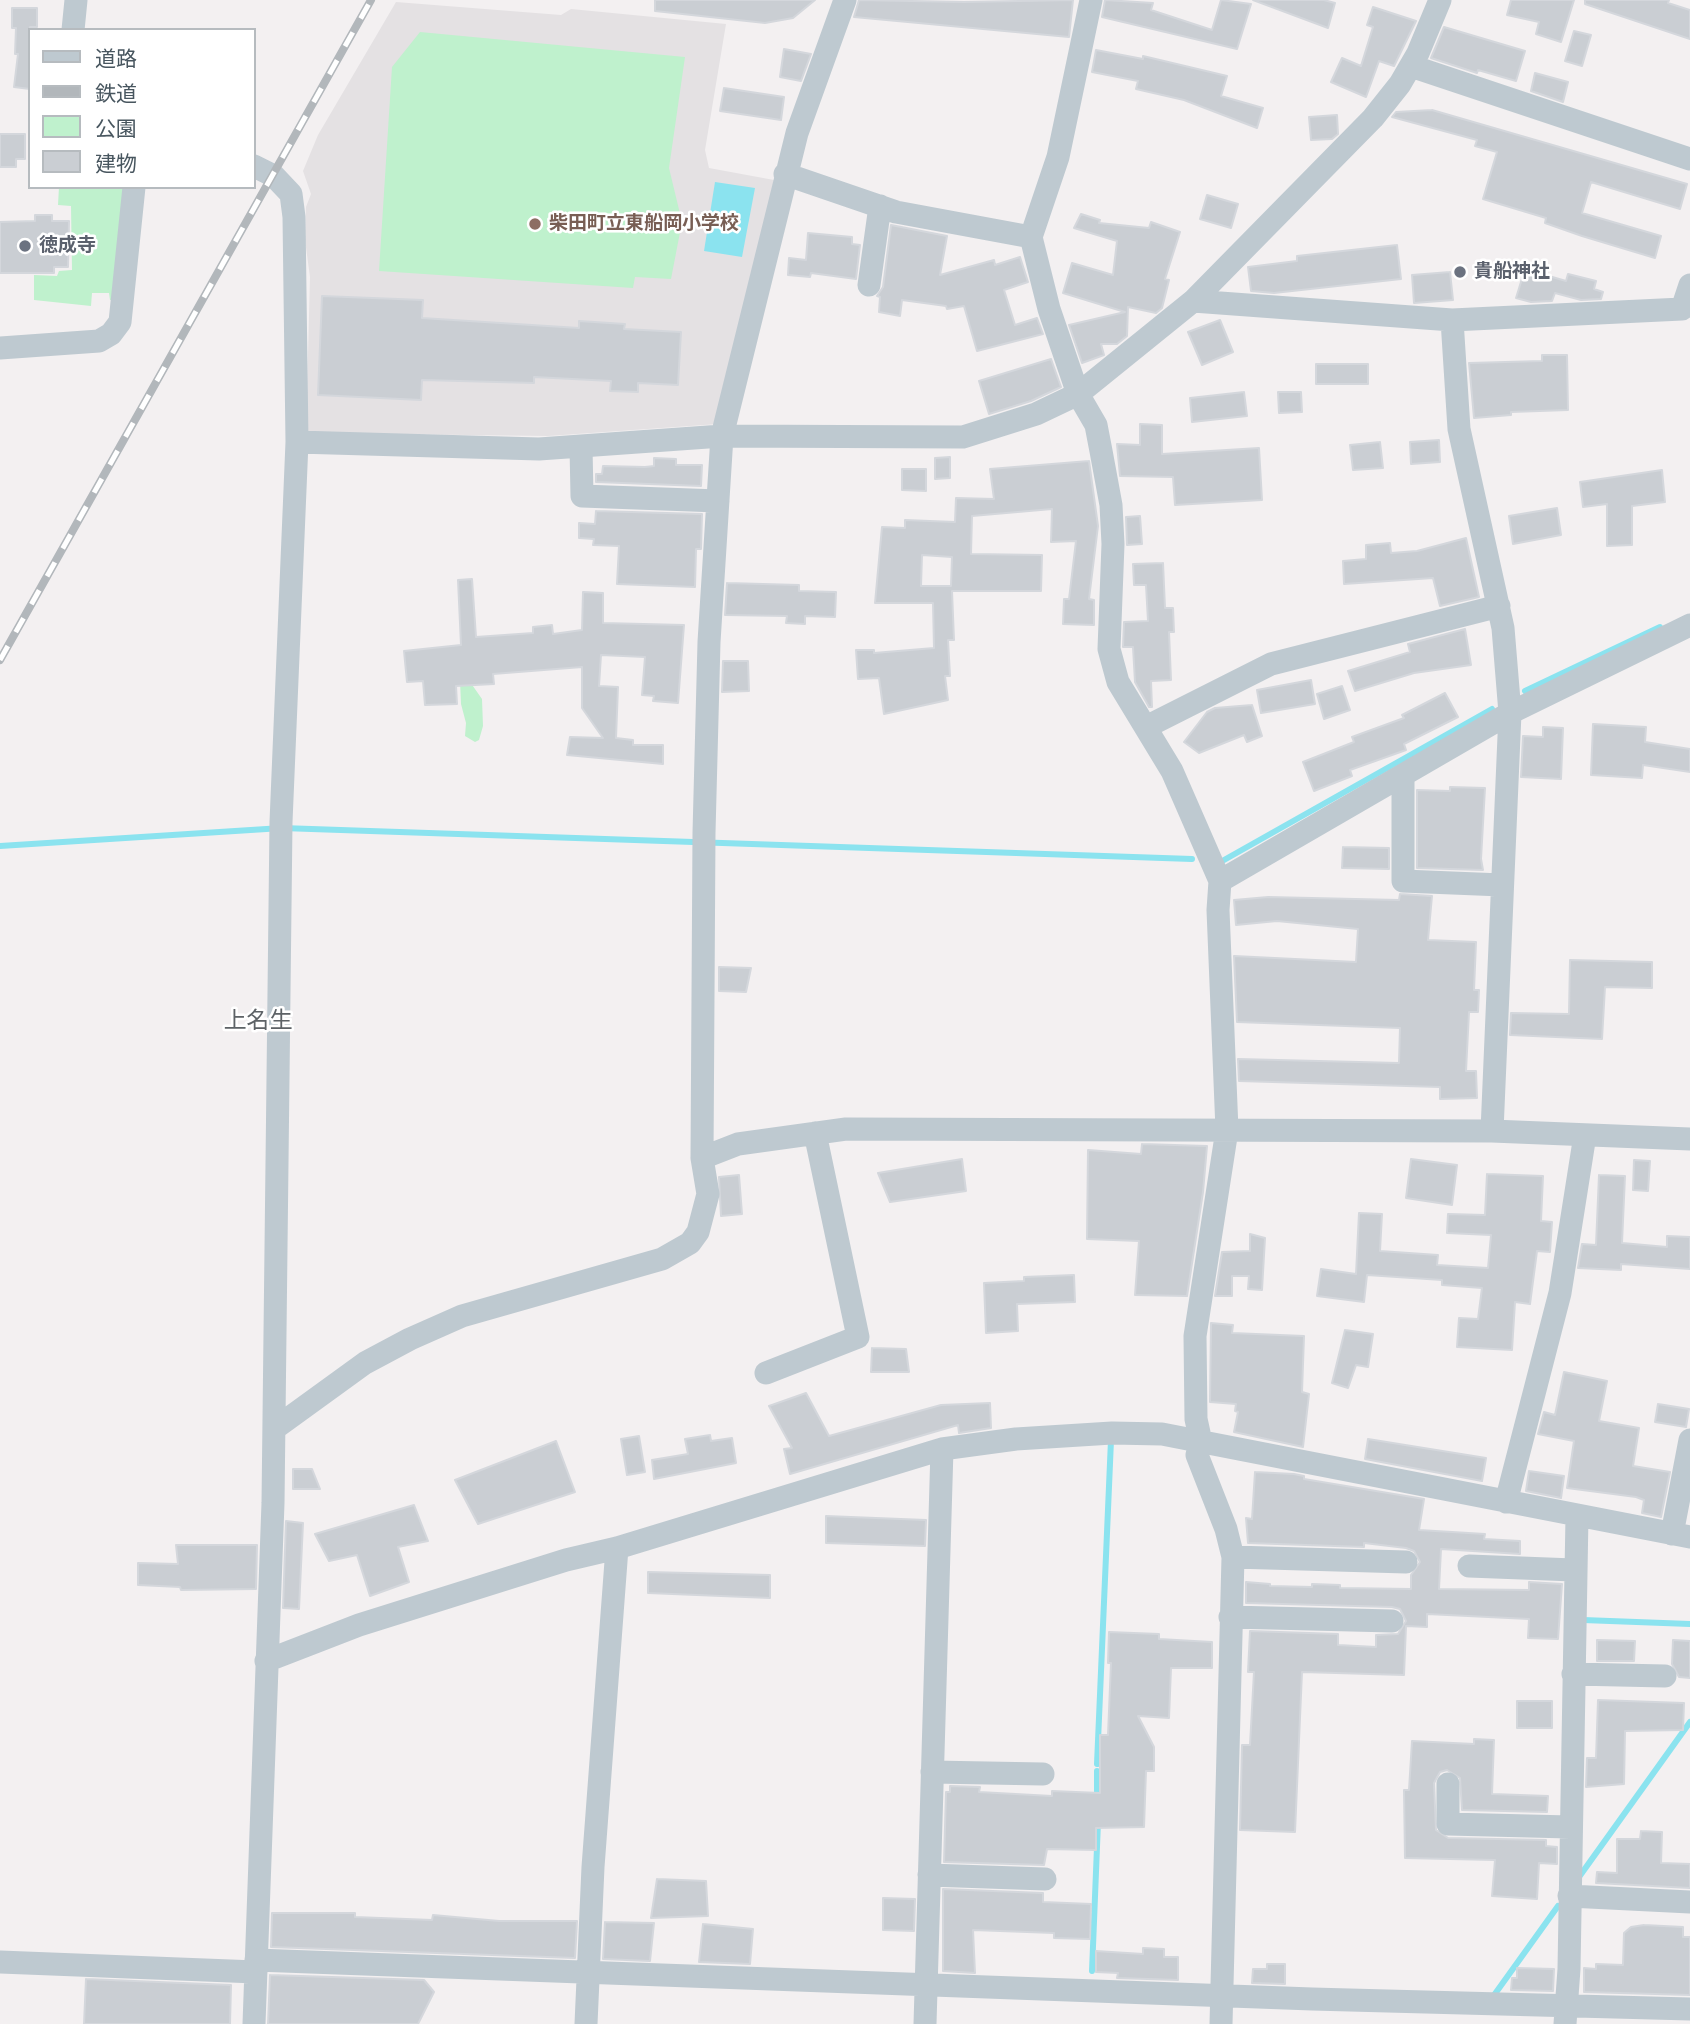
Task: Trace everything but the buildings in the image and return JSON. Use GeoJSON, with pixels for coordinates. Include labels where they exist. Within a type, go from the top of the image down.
{"type":"FeatureCollection","features":[{"type":"Feature","properties":{"kind":"street"},"geometry":{"type":"LineString","coordinates":[[73,28],[76,0]]}},
{"type":"Feature","properties":{"kind":"street"},"geometry":{"type":"LineString","coordinates":[[274,1429],[365,1363],[462,1316],[676,1254],[698,1232],[708,1194],[702,1158],[704,840],[709,642],[722,436],[785,174],[797,132],[845,0]]}},
{"type":"Feature","properties":{"kind":"street"},"geometry":{"type":"LineString","coordinates":[[1091,0],[1058,157],[1031,237],[1049,309],[1078,394],[1096,425],[1111,505],[1113,577],[1109,649],[1118,682],[1172,771],[1220,881],[1218,910],[1227,1130],[1195,1336],[1196,1419],[1201,1442],[1197,1455],[1226,1529],[1233,1557],[1221,2024]]}},
{"type":"Feature","properties":{"kind":"street"},"geometry":{"type":"LineString","coordinates":[[297,442],[539,449],[722,436],[963,437],[1036,414],[1078,394],[1193,301],[1373,118],[1410,66],[1440,0]]}},
{"type":"Feature","properties":{"kind":"street"},"geometry":{"type":"LineString","coordinates":[[1410,66],[1690,159]]}},
{"type":"Feature","properties":{"kind":"street"},"geometry":{"type":"LineString","coordinates":[[254,2024],[274,1429],[282,831],[297,442],[294,217],[290,194],[274,176],[256,167]]}},
{"type":"Feature","properties":{"kind":"street"},"geometry":{"type":"LineString","coordinates":[[785,174],[919,217],[1031,237]]}},
{"type":"Feature","properties":{"kind":"street"},"geometry":{"type":"LineString","coordinates":[[0,348],[99,341],[111,334],[120,322],[134,189]]}},
{"type":"Feature","properties":{"kind":"street"},"geometry":{"type":"LineString","coordinates":[[869,285],[880,206]]}},
{"type":"Feature","properties":{"kind":"street"},"geometry":{"type":"LineString","coordinates":[[1193,301],[1452,320],[1682,309],[1690,285]]}},
{"type":"Feature","properties":{"kind":"street"},"geometry":{"type":"LineString","coordinates":[[1452,320],[1459,429],[1499,606],[1510,713],[1492,1131]]}},
{"type":"Feature","properties":{"kind":"street"},"geometry":{"type":"LineString","coordinates":[[581,447],[582,496],[718,501]]}},
{"type":"Feature","properties":{"kind":"street"},"geometry":{"type":"LineString","coordinates":[[1146,727],[1271,664],[1499,606]]}},
{"type":"Feature","properties":{"kind":"street"},"geometry":{"type":"LineString","coordinates":[[1220,881],[1510,713],[1690,625]]}},
{"type":"Feature","properties":{"kind":"street"},"geometry":{"type":"LineString","coordinates":[[1403,775],[1403,881],[1503,885]]}},
{"type":"Feature","properties":{"kind":"street"},"geometry":{"type":"LineString","coordinates":[[702,1158],[738,1144],[846,1129],[1492,1131],[1690,1139]]}},
{"type":"Feature","properties":{"kind":"street"},"geometry":{"type":"LineString","coordinates":[[766,1373],[858,1337],[814,1133]]}},
{"type":"Feature","properties":{"kind":"street"},"geometry":{"type":"LineString","coordinates":[[1506,1502],[1560,1293],[1585,1135]]}},
{"type":"Feature","properties":{"kind":"street"},"geometry":{"type":"LineString","coordinates":[[266,1661],[372,1621],[566,1560],[617,1548],[942,1449],[1016,1439],[1112,1433],[1163,1434],[1681,1536],[1690,1440]]}},
{"type":"Feature","properties":{"kind":"street"},"geometry":{"type":"LineString","coordinates":[[925,2024],[942,1449]]}},
{"type":"Feature","properties":{"kind":"street"},"geometry":{"type":"LineString","coordinates":[[1565,2015],[1577,1516]]}},
{"type":"Feature","properties":{"kind":"street"},"geometry":{"type":"LineString","coordinates":[[586,2024],[617,1548]]}},
{"type":"Feature","properties":{"kind":"street"},"geometry":{"type":"LineString","coordinates":[[1233,1557],[1405,1562]]}},
{"type":"Feature","properties":{"kind":"street"},"geometry":{"type":"LineString","coordinates":[[1469,1566],[1574,1570]]}},
{"type":"Feature","properties":{"kind":"street"},"geometry":{"type":"LineString","coordinates":[[1230,1617],[1392,1620]]}},
{"type":"Feature","properties":{"kind":"street"},"geometry":{"type":"LineString","coordinates":[[1573,1674],[1665,1676]]}},
{"type":"Feature","properties":{"kind":"street"},"geometry":{"type":"LineString","coordinates":[[932,1772],[1043,1774]]}},
{"type":"Feature","properties":{"kind":"street"},"geometry":{"type":"LineString","coordinates":[[1448,1784],[1448,1824],[1570,1827]]}},
{"type":"Feature","properties":{"kind":"street"},"geometry":{"type":"LineString","coordinates":[[929,1875],[1045,1879]]}},
{"type":"Feature","properties":{"kind":"street"},"geometry":{"type":"LineString","coordinates":[[1569,1896],[1690,1902]]}},
{"type":"Feature","properties":{"kind":"street"},"geometry":{"type":"LineString","coordinates":[[0,1962],[926,1983],[1222,1994],[1565,2015],[1690,2009]]}},
{"type":"Feature","properties":{"kind":"shaded area","name":"柴田町立東船岡小学校"},"geometry":{"type":"Polygon","coordinates":[[[396,2],[561,15],[571,9],[726,24],[705,150],[709,168],[774,180],[718,424],[548,436],[306,433],[310,277],[305,240],[306,207],[311,194],[303,171],[318,135],[396,2]]]}},
{"type":"Feature","properties":{"kind":"green space"},"geometry":{"type":"Polygon","coordinates":[[[420,32],[685,57],[669,168],[682,222],[671,279],[635,277],[633,288],[379,271],[392,67],[420,32]]]}},
{"type":"Feature","properties":{"kind":"green space"},"geometry":{"type":"Polygon","coordinates":[[[59,189],[129,189],[117,300],[110,300],[109,293],[92,293],[91,306],[34,300],[34,275],[57,276],[59,271],[72,270],[71,206],[58,205],[59,189]]]}},
{"type":"Feature","properties":{"kind":"green space"},"geometry":{"type":"Polygon","coordinates":[[[468,679],[482,699],[483,726],[479,740],[475,742],[465,736],[466,723],[461,704],[460,680],[468,679]]]}},
{"type":"Feature","properties":{"kind":"water"},"geometry":{"type":"Polygon","coordinates":[[[715,182],[755,188],[742,257],[704,251],[715,182]]]}},
{"type":"Feature","properties":{"kind":"waterway"},"geometry":{"type":"LineString","coordinates":[[1525,691],[1660,627]]}},
{"type":"Feature","properties":{"kind":"waterway"},"geometry":{"type":"LineString","coordinates":[[1224,860],[1492,709]]}},
{"type":"Feature","properties":{"kind":"waterway"},"geometry":{"type":"LineString","coordinates":[[0,846],[282,828],[1192,859]]}},
{"type":"Feature","properties":{"kind":"waterway"},"geometry":{"type":"LineString","coordinates":[[1097,1764],[1111,1440]]}},
{"type":"Feature","properties":{"kind":"waterway"},"geometry":{"type":"LineString","coordinates":[[1583,1620],[1690,1624]]}},
{"type":"Feature","properties":{"kind":"waterway"},"geometry":{"type":"LineString","coordinates":[[1579,1877],[1690,1722]]}},
{"type":"Feature","properties":{"kind":"waterway"},"geometry":{"type":"LineString","coordinates":[[1097,1771],[1097,1801]]}},
{"type":"Feature","properties":{"kind":"waterway"},"geometry":{"type":"LineString","coordinates":[[1092,1971],[1098,1822]]}},
{"type":"Feature","properties":{"kind":"waterway"},"geometry":{"type":"LineString","coordinates":[[1492,1998],[1558,1906]]}},
{"type":"Feature","properties":{"kind":"railway"},"geometry":{"type":"LineString","coordinates":[[0,660],[371,0]]}},
{"type":"Feature","properties":{"kind":"place","name":"柴田町立東船岡小学校"},"geometry":{"type":"Point","coordinates":[535,224]}},
{"type":"Feature","properties":{"kind":"place","name":"徳成寺"},"geometry":{"type":"Point","coordinates":[25,246]}},
{"type":"Feature","properties":{"kind":"place","name":"貴船神社"},"geometry":{"type":"Point","coordinates":[1460,272]}},
{"type":"Feature","properties":{"kind":"district","name":"上名生"},"geometry":{"type":"Point","coordinates":[258,1021]}}]}
